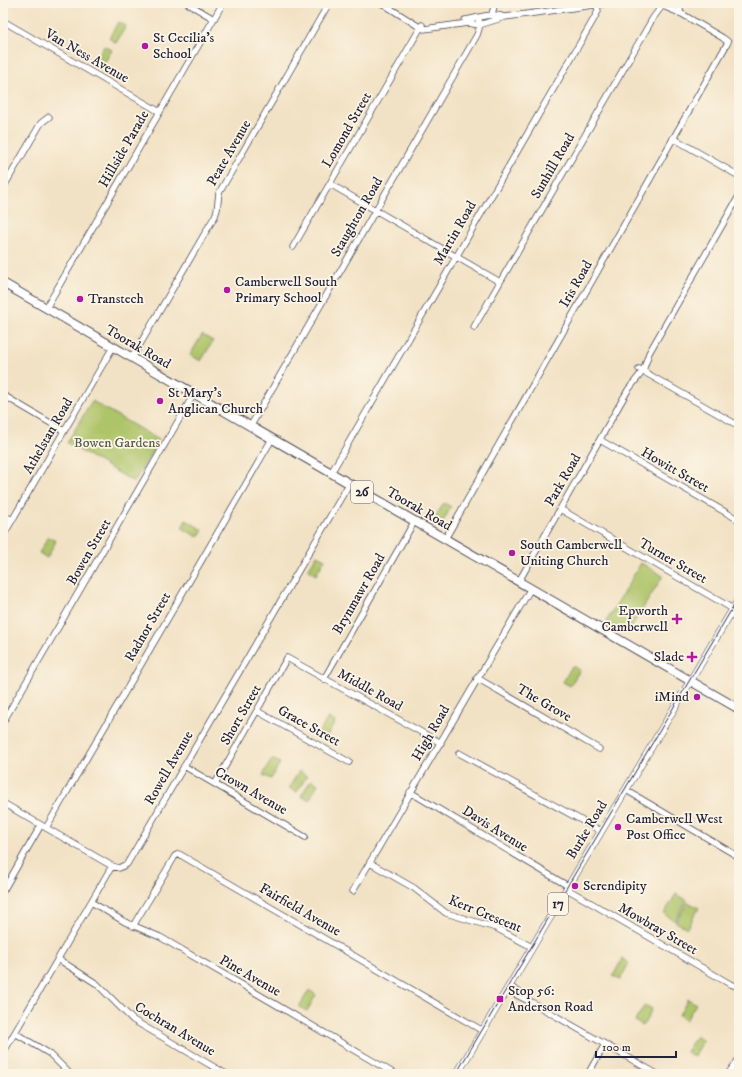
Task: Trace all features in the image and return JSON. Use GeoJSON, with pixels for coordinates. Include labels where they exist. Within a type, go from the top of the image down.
{"type":"FeatureCollection","features":[{"type":"Feature","properties":{"kind":"highway","name":"Toorak Road"},"geometry":{"type":"LineString","coordinates":[[3,283],[739,709]]}},
{"type":"Feature","properties":{"kind":"main road","name":"Burke Road"},"geometry":{"type":"LineString","coordinates":[[457,1074],[690,680],[739,600]]}},
{"type":"Feature","properties":{"kind":"street"},"geometry":{"type":"LineString","coordinates":[[186,3],[214,19]]}},
{"type":"Feature","properties":{"kind":"street","name":"Hillside Parade"},"geometry":{"type":"LineString","coordinates":[[46,308],[223,3]]}},
{"type":"Feature","properties":{"kind":"street","name":"Peate Avenue"},"geometry":{"type":"LineString","coordinates":[[132,358],[215,216],[219,192],[329,3]]}},
{"type":"Feature","properties":{"kind":"street"},"geometry":{"type":"LineString","coordinates":[[381,3],[421,26],[479,22],[609,3]]}},
{"type":"Feature","properties":{"kind":"street"},"geometry":{"type":"LineString","coordinates":[[479,22],[492,14],[495,3]]}},
{"type":"Feature","properties":{"kind":"street"},"geometry":{"type":"LineString","coordinates":[[660,4],[681,12],[680,3]]}},
{"type":"Feature","properties":{"kind":"street","name":"Martin Road"},"geometry":{"type":"LineString","coordinates":[[330,473],[597,13],[597,4]]}},
{"type":"Feature","properties":{"kind":"street","name":"Sunhill Road"},"geometry":{"type":"LineString","coordinates":[[474,327],[660,4]]}},
{"type":"Feature","properties":{"kind":"street","name":"Iris Road"},"geometry":{"type":"LineString","coordinates":[[445,539],[728,42],[681,12]]}},
{"type":"Feature","properties":{"kind":"street"},"geometry":{"type":"LineString","coordinates":[[492,14],[505,17]]}},
{"type":"Feature","properties":{"kind":"street","name":"Van Ness Avenue"},"geometry":{"type":"LineString","coordinates":[[3,21],[160,112]]}},
{"type":"Feature","properties":{"kind":"street","name":"Staughton Road"},"geometry":{"type":"LineString","coordinates":[[250,426],[477,35],[479,22]]}},
{"type":"Feature","properties":{"kind":"street","name":"Lomond Street"},"geometry":{"type":"LineString","coordinates":[[293,247],[421,26]]}},
{"type":"Feature","properties":{"kind":"street"},"geometry":{"type":"LineString","coordinates":[[3,188],[41,123],[50,117]]}},
{"type":"Feature","properties":{"kind":"street"},"geometry":{"type":"LineString","coordinates":[[673,138],[739,176]]}},
{"type":"Feature","properties":{"kind":"street"},"geometry":{"type":"LineString","coordinates":[[330,184],[500,282]]}},
{"type":"Feature","properties":{"kind":"street","name":"Park Road"},"geometry":{"type":"LineString","coordinates":[[519,581],[628,390],[632,379],[641,370],[642,362],[649,353],[739,196]]}},
{"type":"Feature","properties":{"kind":"street","name":"Athelstan Road"},"geometry":{"type":"LineString","coordinates":[[3,536],[113,347]]}},
{"type":"Feature","properties":{"kind":"street"},"geometry":{"type":"LineString","coordinates":[[641,370],[739,426]]}},
{"type":"Feature","properties":{"kind":"street","name":"Bowen Street"},"geometry":{"type":"LineString","coordinates":[[3,722],[194,394]]}},
{"type":"Feature","properties":{"kind":"street"},"geometry":{"type":"LineString","coordinates":[[3,395],[64,431]]}},
{"type":"Feature","properties":{"kind":"street","name":"Radnor Street"},"geometry":{"type":"LineString","coordinates":[[3,891],[44,826],[272,439]]}},
{"type":"Feature","properties":{"kind":"street","name":"Howitt Street"},"geometry":{"type":"LineString","coordinates":[[600,440],[739,520]]}},
{"type":"Feature","properties":{"kind":"street","name":"Rowell Avenue"},"geometry":{"type":"LineString","coordinates":[[112,866],[119,868],[125,866],[349,484]]}},
{"type":"Feature","properties":{"kind":"street","name":"Turner Street"},"geometry":{"type":"LineString","coordinates":[[560,508],[733,609]]}},
{"type":"Feature","properties":{"kind":"street"},"geometry":{"type":"LineString","coordinates":[[3,515],[12,520]]}},
{"type":"Feature","properties":{"kind":"street","name":"Brynmawr Road"},"geometry":{"type":"LineString","coordinates":[[324,678],[414,522]]}},
{"type":"Feature","properties":{"kind":"street","name":"High Road"},"geometry":{"type":"LineString","coordinates":[[353,891],[531,588]]}},
{"type":"Feature","properties":{"kind":"street","name":"Middle Road"},"geometry":{"type":"LineString","coordinates":[[287,658],[440,743]]}},
{"type":"Feature","properties":{"kind":"street","name":"Short Street"},"geometry":{"type":"LineString","coordinates":[[215,784],[287,658]]}},
{"type":"Feature","properties":{"kind":"street","name":"The Grove"},"geometry":{"type":"LineString","coordinates":[[477,678],[599,749]]}},
{"type":"Feature","properties":{"kind":"street","name":"Grace Street"},"geometry":{"type":"LineString","coordinates":[[257,711],[350,762]]}},
{"type":"Feature","properties":{"kind":"street"},"geometry":{"type":"LineString","coordinates":[[459,753],[601,831]]}},
{"type":"Feature","properties":{"kind":"street","name":"Crown Avenue"},"geometry":{"type":"LineString","coordinates":[[184,766],[305,837]]}},
{"type":"Feature","properties":{"kind":"street"},"geometry":{"type":"LineString","coordinates":[[626,790],[739,857]]}},
{"type":"Feature","properties":{"kind":"street","name":"Davis Avenue"},"geometry":{"type":"LineString","coordinates":[[410,792],[568,888]]}},
{"type":"Feature","properties":{"kind":"street"},"geometry":{"type":"LineString","coordinates":[[3,803],[112,866],[15,1033],[6,1042],[3,1052]]}},
{"type":"Feature","properties":{"kind":"street","name":"Fairfield Avenue"},"geometry":{"type":"LineString","coordinates":[[134,926],[174,856],[180,854],[483,1030]]}},
{"type":"Feature","properties":{"kind":"street","name":"Kerr Crescent"},"geometry":{"type":"LineString","coordinates":[[370,863],[414,888],[446,912],[496,928],[532,947]]}},
{"type":"Feature","properties":{"kind":"street","name":"Mowbray Street"},"geometry":{"type":"LineString","coordinates":[[568,888],[730,984],[739,987]]}},
{"type":"Feature","properties":{"kind":"street","name":"Pine Avenue"},"geometry":{"type":"LineString","coordinates":[[91,902],[134,926],[160,937],[395,1074]]}},
{"type":"Feature","properties":{"kind":"street","name":"Cochran Avenue"},"geometry":{"type":"LineString","coordinates":[[58,959],[97,984],[130,1018],[226,1074]]}},
{"type":"Feature","properties":{"kind":"street"},"geometry":{"type":"LineString","coordinates":[[508,988],[657,1074]]}},
{"type":"Feature","properties":{"kind":"street"},"geometry":{"type":"LineString","coordinates":[[15,1033],[50,1054],[70,1074]]}},
{"type":"Feature","properties":{"kind":"street"},"geometry":{"type":"LineString","coordinates":[[588,1074],[606,1044]]}},
{"type":"Feature","properties":{"kind":"street"},"geometry":{"type":"LineString","coordinates":[[728,1074],[739,1059]]}},
{"type":"Feature","properties":{"kind":"green space"},"geometry":{"type":"Polygon","coordinates":[[[118,22],[126,26],[116,43],[109,38],[118,22]]]}},
{"type":"Feature","properties":{"kind":"green space"},"geometry":{"type":"Polygon","coordinates":[[[104,46],[112,50],[102,67],[95,62],[104,46]]]}},
{"type":"Feature","properties":{"kind":"green space"},"geometry":{"type":"Polygon","coordinates":[[[202,335],[213,341],[201,361],[190,355],[202,335]]]}},
{"type":"Feature","properties":{"kind":"green space","name":"Bowen Gardens"},"geometry":{"type":"Polygon","coordinates":[[[92,401],[159,440],[134,482],[67,443],[92,401]]]}},
{"type":"Feature","properties":{"kind":"green space"},"geometry":{"type":"Polygon","coordinates":[[[444,503],[451,507],[442,523],[434,519],[444,503]]]}},
{"type":"Feature","properties":{"kind":"green space"},"geometry":{"type":"Polygon","coordinates":[[[186,520],[203,530],[198,537],[182,528],[186,520]]]}},
{"type":"Feature","properties":{"kind":"green space"},"geometry":{"type":"Polygon","coordinates":[[[48,537],[56,541],[47,558],[39,553],[48,537]]]}},
{"type":"Feature","properties":{"kind":"green space"},"geometry":{"type":"Polygon","coordinates":[[[317,555],[325,559],[316,575],[308,570],[317,555]]]}},
{"type":"Feature","properties":{"kind":"green space"},"geometry":{"type":"Polygon","coordinates":[[[641,563],[663,576],[627,634],[606,622],[641,563]]]}},
{"type":"Feature","properties":{"kind":"green space"},"geometry":{"type":"Polygon","coordinates":[[[572,666],[580,670],[570,686],[563,682],[572,666]]]}},
{"type":"Feature","properties":{"kind":"green space"},"geometry":{"type":"Polygon","coordinates":[[[328,718],[335,722],[326,738],[318,734],[328,718]]]}},
{"type":"Feature","properties":{"kind":"green space"},"geometry":{"type":"Polygon","coordinates":[[[272,759],[280,763],[271,779],[263,775],[272,759]]]}},
{"type":"Feature","properties":{"kind":"green space"},"geometry":{"type":"Polygon","coordinates":[[[299,771],[307,776],[297,792],[289,788],[299,771]]]}},
{"type":"Feature","properties":{"kind":"green space"},"geometry":{"type":"Polygon","coordinates":[[[311,780],[318,784],[309,800],[301,796],[311,780]]]}},
{"type":"Feature","properties":{"kind":"green space"},"geometry":{"type":"Polygon","coordinates":[[[676,894],[687,900],[675,921],[664,914],[676,894]]]}},
{"type":"Feature","properties":{"kind":"green space"},"geometry":{"type":"Polygon","coordinates":[[[688,902],[699,908],[687,928],[676,922],[688,902]]]}},
{"type":"Feature","properties":{"kind":"green space"},"geometry":{"type":"Polygon","coordinates":[[[622,959],[629,963],[620,980],[613,976],[622,959]]]}},
{"type":"Feature","properties":{"kind":"green space"},"geometry":{"type":"Polygon","coordinates":[[[309,990],[316,995],[307,1011],[299,1007],[309,990]]]}},
{"type":"Feature","properties":{"kind":"green space"},"geometry":{"type":"Polygon","coordinates":[[[688,999],[696,1004],[686,1020],[679,1015],[688,999]]]}},
{"type":"Feature","properties":{"kind":"green space"},"geometry":{"type":"Polygon","coordinates":[[[645,1005],[652,1009],[643,1026],[635,1021],[645,1005]]]}},
{"type":"Feature","properties":{"kind":"green space"},"geometry":{"type":"Polygon","coordinates":[[[696,1036],[703,1041],[694,1057],[686,1052],[696,1036]]]}},
{"type":"Feature","properties":{"kind":"tram line"},"geometry":{"type":"LineString","coordinates":[[456,1074],[739,597]]}},
{"type":"Feature","properties":{"kind":"place","name":"St Cecilia's School"},"geometry":{"type":"Point","coordinates":[145,46]}},
{"type":"Feature","properties":{"kind":"place","name":"Camberwell South Primary School"},"geometry":{"type":"Point","coordinates":[227,290]}},
{"type":"Feature","properties":{"kind":"place","name":"Transtech"},"geometry":{"type":"Point","coordinates":[80,299]}},
{"type":"Feature","properties":{"kind":"place","name":"St Mary's Anglican Church"},"geometry":{"type":"Point","coordinates":[160,401]}},
{"type":"Feature","properties":{"kind":"place","name":"South Camberwell Uniting Church"},"geometry":{"type":"Point","coordinates":[512,553]}},
{"type":"Feature","properties":{"kind":"place","name":"Epworth Camberwell"},"geometry":{"type":"Point","coordinates":[677,619]}},
{"type":"Feature","properties":{"kind":"place","name":"Slade"},"geometry":{"type":"Point","coordinates":[692,657]}},
{"type":"Feature","properties":{"kind":"place","name":"iMind"},"geometry":{"type":"Point","coordinates":[697,697]}},
{"type":"Feature","properties":{"kind":"place","name":"Camberwell West Post Office"},"geometry":{"type":"Point","coordinates":[618,827]}},
{"type":"Feature","properties":{"kind":"place","name":"Serendipity"},"geometry":{"type":"Point","coordinates":[575,886]}},
{"type":"Feature","properties":{"kind":"place","name":"Stop 56: Anderson Road"},"geometry":{"type":"Point","coordinates":[500,999]}}]}
